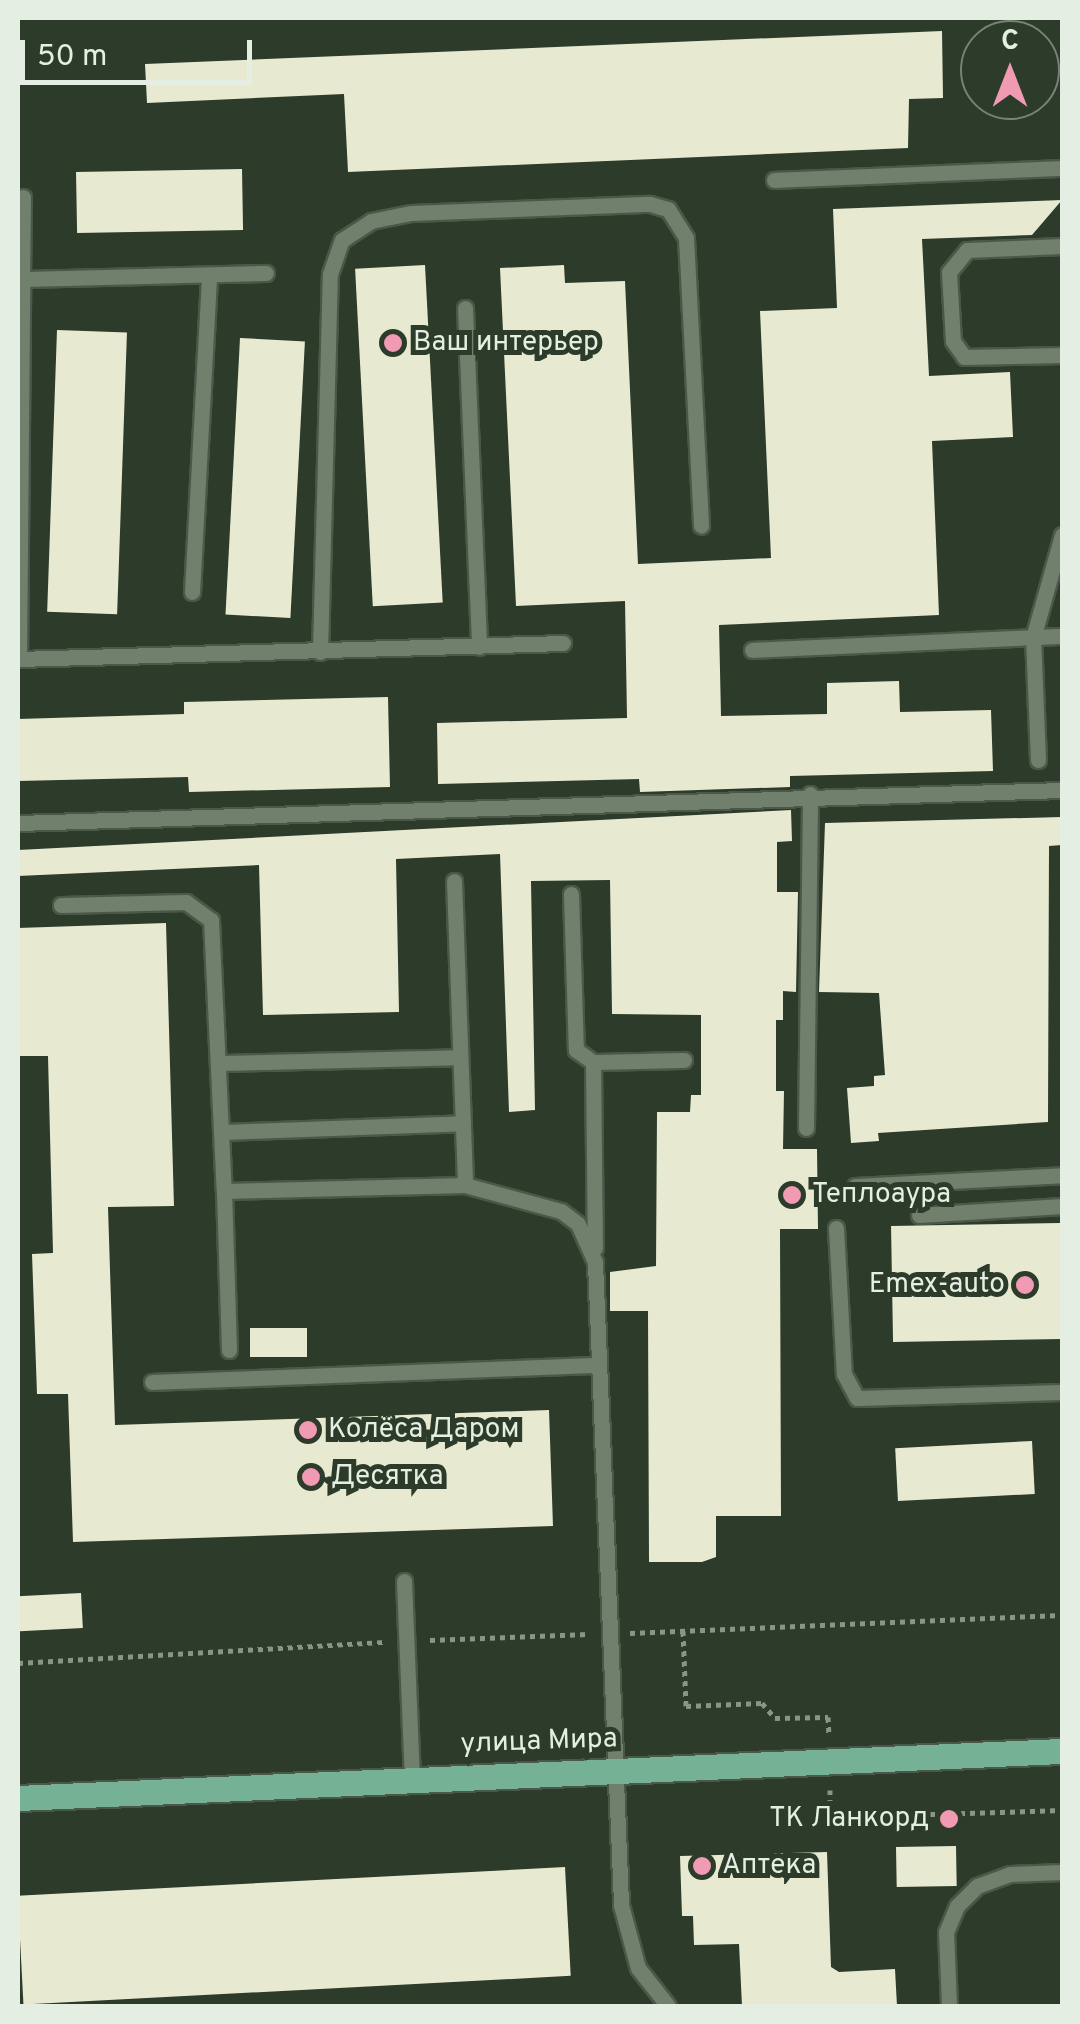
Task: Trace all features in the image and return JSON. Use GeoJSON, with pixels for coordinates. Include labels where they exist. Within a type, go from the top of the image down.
{"type":"FeatureCollection","features":[{"type":"Feature","properties":{"kind":"main road","name":"улица Мира"},"geometry":{"type":"LineString","coordinates":[[18,1798],[412,1777],[1062,1751]]}},
{"type":"Feature","properties":{"kind":"lane"},"geometry":{"type":"LineString","coordinates":[[774,180],[1062,168]]}},
{"type":"Feature","properties":{"kind":"lane"},"geometry":{"type":"LineString","coordinates":[[22,196],[18,659],[563,644]]}},
{"type":"Feature","properties":{"kind":"lane"},"geometry":{"type":"LineString","coordinates":[[320,652],[330,274],[342,240],[371,221],[411,212],[650,204],[668,210],[686,238],[700,526]]}},
{"type":"Feature","properties":{"kind":"lane"},"geometry":{"type":"LineString","coordinates":[[1062,246],[967,250],[949,272],[953,341],[964,357],[1062,355]]}},
{"type":"Feature","properties":{"kind":"lane"},"geometry":{"type":"LineString","coordinates":[[22,279],[266,273]]}},
{"type":"Feature","properties":{"kind":"lane"},"geometry":{"type":"LineString","coordinates":[[192,592],[210,274]]}},
{"type":"Feature","properties":{"kind":"lane"},"geometry":{"type":"LineString","coordinates":[[464,308],[479,646]]}},
{"type":"Feature","properties":{"kind":"lane"},"geometry":{"type":"LineString","coordinates":[[1038,760],[1033,638],[1062,536]]}},
{"type":"Feature","properties":{"kind":"lane"},"geometry":{"type":"LineString","coordinates":[[752,650],[1062,636]]}},
{"type":"Feature","properties":{"kind":"lane"},"geometry":{"type":"LineString","coordinates":[[18,823],[810,794],[1062,790]]}},
{"type":"Feature","properties":{"kind":"lane"},"geometry":{"type":"LineString","coordinates":[[806,1128],[810,794]]}},
{"type":"Feature","properties":{"kind":"lane"},"geometry":{"type":"LineString","coordinates":[[454,881],[465,1186]]}},
{"type":"Feature","properties":{"kind":"lane"},"geometry":{"type":"LineString","coordinates":[[571,894],[576,1050],[593,1062],[684,1060]]}},
{"type":"Feature","properties":{"kind":"lane"},"geometry":{"type":"LineString","coordinates":[[60,904],[186,902],[201,909],[214,934],[229,1350]]}},
{"type":"Feature","properties":{"kind":"lane"},"geometry":{"type":"LineString","coordinates":[[220,1064],[460,1057]]}},
{"type":"Feature","properties":{"kind":"lane"},"geometry":{"type":"LineString","coordinates":[[593,1062],[595,1262],[626,1938],[638,1968],[668,2006]]}},
{"type":"Feature","properties":{"kind":"lane"},"geometry":{"type":"LineString","coordinates":[[222,1132],[463,1124]]}},
{"type":"Feature","properties":{"kind":"lane"},"geometry":{"type":"LineString","coordinates":[[855,1186],[1062,1175]]}},
{"type":"Feature","properties":{"kind":"lane"},"geometry":{"type":"LineString","coordinates":[[224,1191],[465,1186],[562,1211],[578,1224],[595,1262]]}},
{"type":"Feature","properties":{"kind":"lane"},"geometry":{"type":"LineString","coordinates":[[919,1215],[1062,1206]]}},
{"type":"Feature","properties":{"kind":"lane"},"geometry":{"type":"LineString","coordinates":[[836,1228],[844,1374],[857,1398],[1062,1392]]}},
{"type":"Feature","properties":{"kind":"lane"},"geometry":{"type":"LineString","coordinates":[[152,1382],[599,1365]]}},
{"type":"Feature","properties":{"kind":"lane"},"geometry":{"type":"LineString","coordinates":[[404,1581],[412,1777]]}},
{"type":"Feature","properties":{"kind":"lane"},"geometry":{"type":"LineString","coordinates":[[948,2006],[946,1932],[957,1906],[977,1886],[1010,1874],[1062,1872]]}},
{"type":"Feature","properties":{"kind":"path"},"geometry":{"type":"LineString","coordinates":[[18,1663],[406,1641],[1062,1615]]}},
{"type":"Feature","properties":{"kind":"building"},"geometry":{"type":"Polygon","coordinates":[[[942,31],[943,98],[909,99],[908,148],[348,172],[344,94],[147,103],[145,64],[942,31]]]}},
{"type":"Feature","properties":{"kind":"building"},"geometry":{"type":"Polygon","coordinates":[[[242,169],[243,230],[77,233],[76,172],[242,169]]]}},
{"type":"Feature","properties":{"kind":"building"},"geometry":{"type":"Polygon","coordinates":[[[1062,200],[1032,235],[922,239],[929,376],[1010,372],[1013,437],[932,441],[939,615],[719,625],[721,716],[827,714],[827,683],[899,681],[900,712],[991,710],[993,771],[790,776],[790,787],[640,792],[639,779],[438,784],[437,723],[627,718],[625,601],[516,606],[500,268],[564,265],[565,283],[625,281],[638,564],[771,558],[760,311],[837,308],[833,209],[1062,200]]]}},
{"type":"Feature","properties":{"kind":"building"},"geometry":{"type":"Polygon","coordinates":[[[425,265],[443,603],[373,606],[355,269],[425,265]]]}},
{"type":"Feature","properties":{"kind":"building"},"geometry":{"type":"Polygon","coordinates":[[[57,330],[127,332],[117,614],[47,612],[57,330]]]}},
{"type":"Feature","properties":{"kind":"building"},"geometry":{"type":"Polygon","coordinates":[[[240,338],[305,341],[290,618],[226,615],[240,338]]]}},
{"type":"Feature","properties":{"kind":"building"},"geometry":{"type":"Polygon","coordinates":[[[388,697],[390,787],[189,792],[188,777],[18,781],[18,719],[184,714],[184,702],[388,697]]]}},
{"type":"Feature","properties":{"kind":"building"},"geometry":{"type":"Polygon","coordinates":[[[791,810],[792,841],[777,842],[777,892],[798,892],[796,992],[783,991],[783,1020],[776,1020],[776,1091],[784,1091],[783,1149],[817,1149],[818,1229],[780,1229],[781,1516],[716,1516],[716,1557],[702,1562],[649,1562],[648,1311],[610,1311],[610,1272],[656,1266],[657,1112],[690,1112],[691,1095],[701,1095],[701,1015],[612,1014],[610,880],[531,881],[535,1110],[509,1112],[500,854],[396,859],[399,1012],[263,1015],[259,865],[18,876],[18,850],[791,810]]]}},
{"type":"Feature","properties":{"kind":"building"},"geometry":{"type":"Polygon","coordinates":[[[1062,817],[1062,845],[1049,846],[1048,1122],[878,1133],[879,1141],[851,1143],[847,1088],[874,1086],[874,1076],[885,1075],[879,993],[819,992],[825,823],[1062,817]]]}},
{"type":"Feature","properties":{"kind":"building"},"geometry":{"type":"Polygon","coordinates":[[[166,923],[174,1206],[108,1207],[115,1425],[549,1410],[553,1526],[73,1542],[68,1394],[37,1394],[32,1254],[53,1253],[48,1056],[18,1056],[18,928],[166,923]]]}},
{"type":"Feature","properties":{"kind":"building"},"geometry":{"type":"Polygon","coordinates":[[[1060,1223],[1062,1339],[893,1342],[891,1226],[1060,1223]]]}},
{"type":"Feature","properties":{"kind":"building"},"geometry":{"type":"Polygon","coordinates":[[[250,1328],[307,1328],[307,1357],[250,1357],[250,1328]]]}},
{"type":"Feature","properties":{"kind":"building"},"geometry":{"type":"Polygon","coordinates":[[[1032,1441],[1035,1494],[898,1501],[895,1448],[1032,1441]]]}},
{"type":"Feature","properties":{"kind":"building"},"geometry":{"type":"Polygon","coordinates":[[[81,1593],[83,1628],[20,1631],[18,1596],[81,1593]]]}},
{"type":"Feature","properties":{"kind":"building"},"geometry":{"type":"Polygon","coordinates":[[[956,1846],[957,1886],[897,1887],[896,1847],[956,1846]]]}},
{"type":"Feature","properties":{"kind":"building"},"geometry":{"type":"Polygon","coordinates":[[[827,1852],[831,1967],[839,1972],[895,1969],[897,2006],[742,2006],[739,1944],[694,1945],[693,1916],[682,1916],[680,1856],[827,1852]]]}},
{"type":"Feature","properties":{"kind":"building"},"geometry":{"type":"Polygon","coordinates":[[[565,1867],[571,1976],[23,2005],[18,1896],[565,1867]]]}},
{"type":"Feature","properties":{"kind":"place","name":"Ваш интерьер"},"geometry":{"type":"Point","coordinates":[393,343]}},
{"type":"Feature","properties":{"kind":"place","name":"Теплоаура"},"geometry":{"type":"Point","coordinates":[792,1195]}},
{"type":"Feature","properties":{"kind":"place","name":"Emex-auto"},"geometry":{"type":"Point","coordinates":[1025,1285]}},
{"type":"Feature","properties":{"kind":"place","name":"Колёса Даром"},"geometry":{"type":"Point","coordinates":[308,1430]}},
{"type":"Feature","properties":{"kind":"place","name":"Десятка"},"geometry":{"type":"Point","coordinates":[311,1477]}},
{"type":"Feature","properties":{"kind":"place","name":"ТК Ланкорд"},"geometry":{"type":"Point","coordinates":[949,1819]}},
{"type":"Feature","properties":{"kind":"place","name":"Аптека"},"geometry":{"type":"Point","coordinates":[702,1866]}}]}
